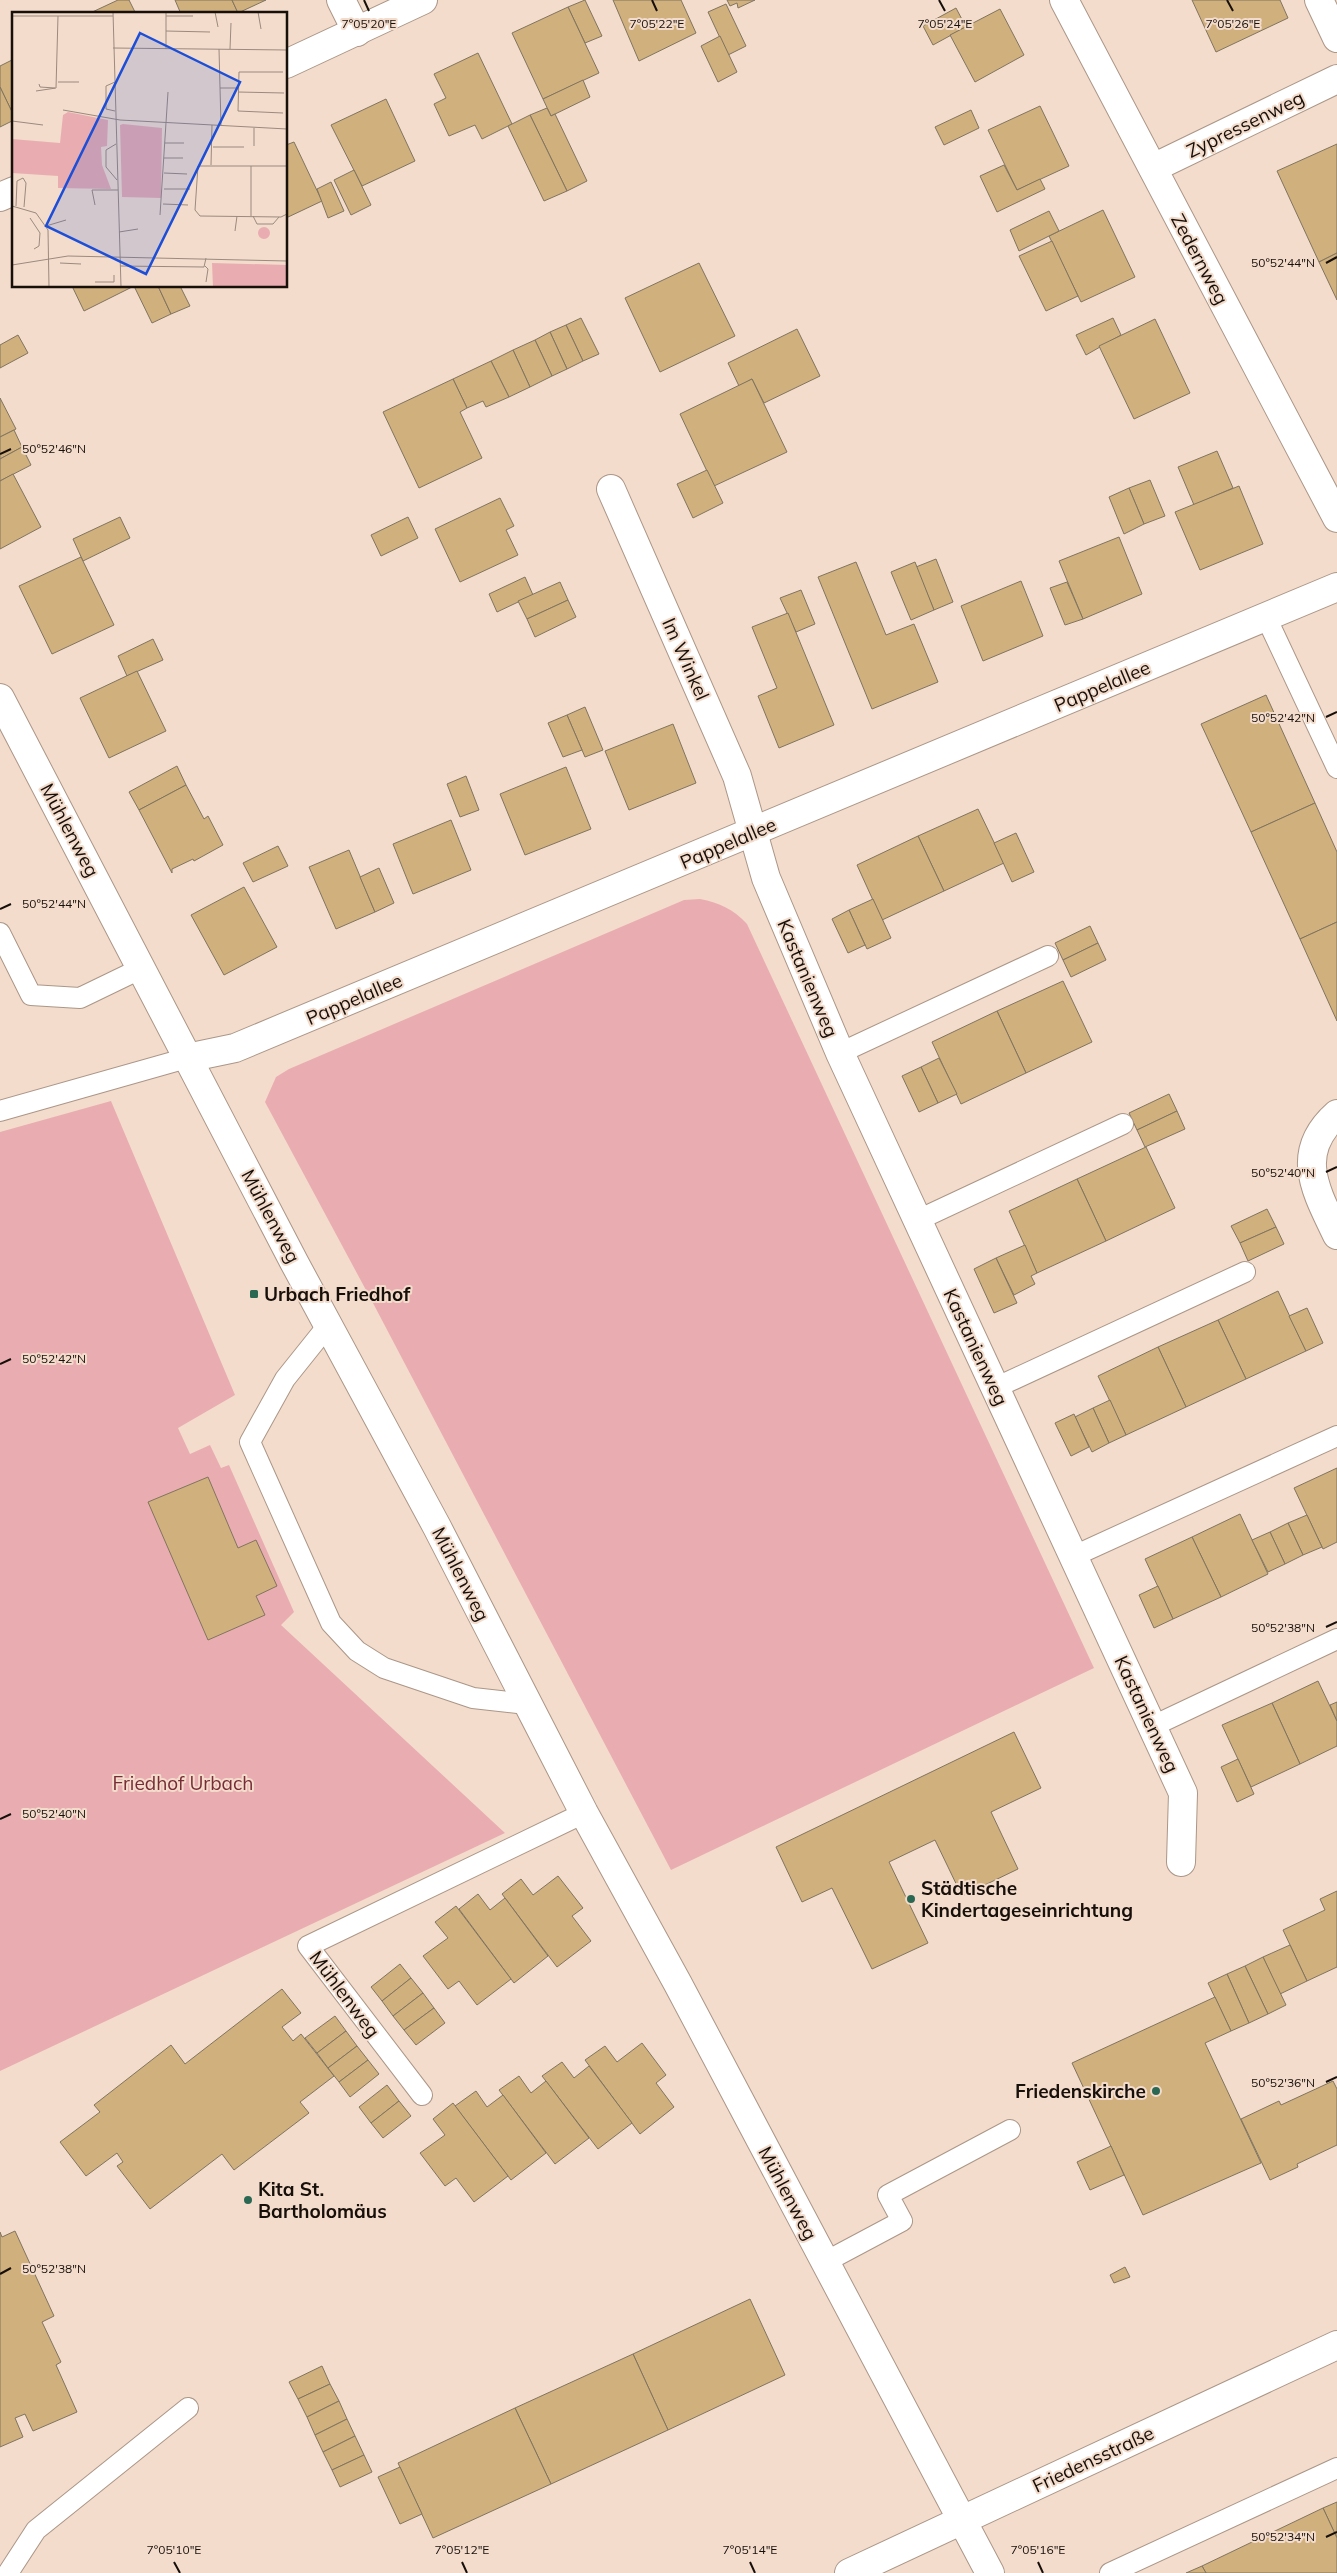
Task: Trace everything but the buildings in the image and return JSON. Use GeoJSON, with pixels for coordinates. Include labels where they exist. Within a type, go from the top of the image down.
{"type":"FeatureCollection","features":[{"type":"Feature","properties":{"kind":"street"},"geometry":{"type":"LineString","coordinates":[[341,0],[356,32]]}},
{"type":"Feature","properties":{"kind":"street"},"geometry":{"type":"LineString","coordinates":[[288,63],[423,0]]}},
{"type":"Feature","properties":{"kind":"street","name":"Zedernweg"},"geometry":{"type":"LineString","coordinates":[[1064,0],[1337,518]]}},
{"type":"Feature","properties":{"kind":"street"},"geometry":{"type":"LineString","coordinates":[[1319,0],[1337,38]]}},
{"type":"Feature","properties":{"kind":"street","name":"Zypressenweg"},"geometry":{"type":"LineString","coordinates":[[1153,168],[1337,79]]}},
{"type":"Feature","properties":{"kind":"street"},"geometry":{"type":"LineString","coordinates":[[0,197],[12,192]]}},
{"type":"Feature","properties":{"kind":"street","name":"Im Winkel"},"geometry":{"type":"LineString","coordinates":[[611,489],[737,776],[754,832]]}},
{"type":"Feature","properties":{"kind":"street","name":"Pappelallee"},"geometry":{"type":"LineString","coordinates":[[187,1058],[235,1048],[1337,587]]}},
{"type":"Feature","properties":{"kind":"street","name":"Mühlenweg"},"geometry":{"type":"LineString","coordinates":[[0,698],[142,968],[187,1058],[437,1527],[584,1813],[678,1984],[824,2262],[964,2520],[990,2573]]}},
{"type":"Feature","properties":{"kind":"street","name":"Kastanienweg"},"geometry":{"type":"LineString","coordinates":[[754,832],[766,878],[840,1053],[1154,1726],[1183,1793],[1181,1862]]}},
{"type":"Feature","properties":{"kind":"street"},"geometry":{"type":"LineString","coordinates":[[1337,1114],[1322,1127],[1314,1144],[1311,1165],[1316,1192],[1337,1235]]}},
{"type":"Feature","properties":{"kind":"street","name":"Friedensstraße"},"geometry":{"type":"LineString","coordinates":[[849,2573],[1337,2345]]}},
{"type":"Feature","properties":{"kind":"lane"},"geometry":{"type":"LineString","coordinates":[[1266,617],[1337,768]]}},
{"type":"Feature","properties":{"kind":"lane"},"geometry":{"type":"LineString","coordinates":[[0,933],[31,995],[80,998],[142,968]]}},
{"type":"Feature","properties":{"kind":"lane"},"geometry":{"type":"LineString","coordinates":[[840,1053],[1048,956]]}},
{"type":"Feature","properties":{"kind":"lane"},"geometry":{"type":"LineString","coordinates":[[0,1111],[187,1058]]}},
{"type":"Feature","properties":{"kind":"lane"},"geometry":{"type":"LineString","coordinates":[[918,1220],[1123,1124]]}},
{"type":"Feature","properties":{"kind":"lane"},"geometry":{"type":"LineString","coordinates":[[995,1388],[1245,1272]]}},
{"type":"Feature","properties":{"kind":"lane"},"geometry":{"type":"LineString","coordinates":[[329,1324],[285,1379],[250,1442],[331,1623],[357,1651],[384,1668],[473,1698],[527,1704]]}},
{"type":"Feature","properties":{"kind":"lane"},"geometry":{"type":"LineString","coordinates":[[1074,1556],[1337,1436]]}},
{"type":"Feature","properties":{"kind":"lane"},"geometry":{"type":"LineString","coordinates":[[1154,1726],[1337,1640]]}},
{"type":"Feature","properties":{"kind":"lane","name":"Mühlenweg"},"geometry":{"type":"LineString","coordinates":[[422,2095],[308,1946],[584,1813]]}},
{"type":"Feature","properties":{"kind":"lane"},"geometry":{"type":"LineString","coordinates":[[824,2262],[902,2221],[888,2195],[1010,2130]]}},
{"type":"Feature","properties":{"kind":"lane"},"geometry":{"type":"LineString","coordinates":[[8,2573],[36,2530],[188,2408]]}},
{"type":"Feature","properties":{"kind":"lane"},"geometry":{"type":"LineString","coordinates":[[1110,2573],[1337,2468]]}},
{"type":"Feature","properties":{"kind":"green space"},"geometry":{"type":"Polygon","coordinates":[[[700,899],[726,907],[747,924],[1094,1668],[671,1870],[265,1102],[276,1077],[289,1069],[684,900],[700,899]]]}},
{"type":"Feature","properties":{"kind":"green space","name":"Friedhof Urbach"},"geometry":{"type":"Polygon","coordinates":[[[111,1101],[235,1395],[178,1428],[190,1454],[210,1445],[221,1468],[229,1465],[294,1612],[281,1625],[505,1833],[0,2071],[0,1132],[111,1101]]]}},
{"type":"Feature","properties":{"kind":"place","name":"Urbach Friedhof"},"geometry":{"type":"Point","coordinates":[254,1294]}},
{"type":"Feature","properties":{"kind":"place","name":"Städtische Kindertageseinrichtung"},"geometry":{"type":"Point","coordinates":[911,1899]}},
{"type":"Feature","properties":{"kind":"place","name":"Friedenskirche"},"geometry":{"type":"Point","coordinates":[1156,2091]}},
{"type":"Feature","properties":{"kind":"place","name":"Kita St. Bartholomäus"},"geometry":{"type":"Point","coordinates":[248,2200]}}]}
